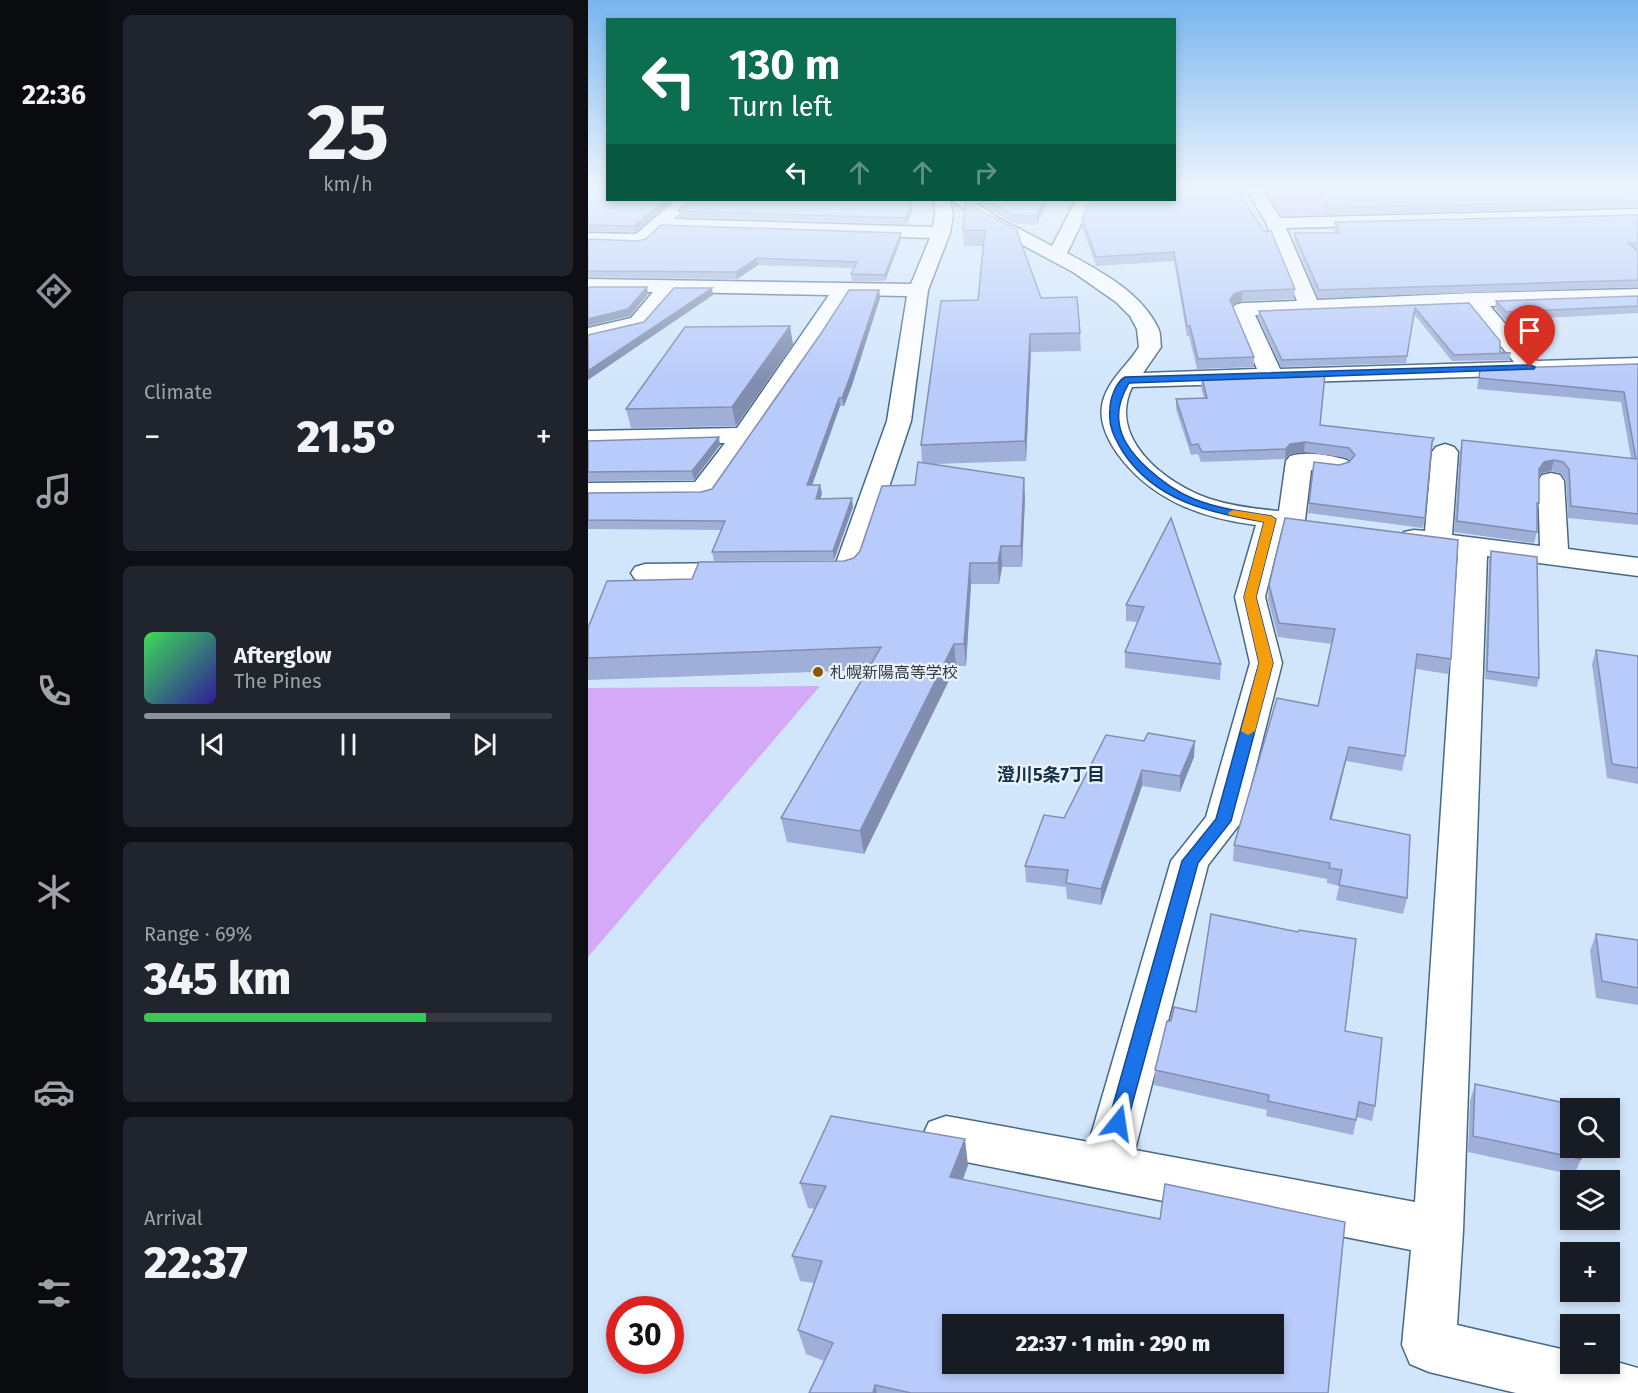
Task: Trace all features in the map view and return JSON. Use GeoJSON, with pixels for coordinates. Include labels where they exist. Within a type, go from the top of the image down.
{"type":"FeatureCollection","features":[{"type":"Feature","properties":{"kind":"street"},"geometry":{"type":"LineString","coordinates":[[645,573],[847,571],[899,421],[918,290],[933,252]]}},
{"type":"Feature","properties":{"kind":"street"},"geometry":{"type":"LineString","coordinates":[[1053,252],[1113,290],[1136,310],[1149,329],[1150,347],[1125,380],[1115,399],[1114,424],[1120,439],[1134,461],[1160,485],[1188,501],[1217,510],[1292,521]]}},
{"type":"Feature","properties":{"kind":"street"},"geometry":{"type":"LineString","coordinates":[[1287,252],[1309,306]]}},
{"type":"Feature","properties":{"kind":"street"},"geometry":{"type":"LineString","coordinates":[[588,285],[918,290]]}},
{"type":"Feature","properties":{"kind":"street"},"geometry":{"type":"LineString","coordinates":[[588,334],[638,323],[668,286]]}},
{"type":"Feature","properties":{"kind":"street"},"geometry":{"type":"LineString","coordinates":[[588,491],[703,490],[744,435],[842,290]]}},
{"type":"Feature","properties":{"kind":"street"},"geometry":{"type":"LineString","coordinates":[[1272,377],[1242,309],[1473,299],[1638,295]]}},
{"type":"Feature","properties":{"kind":"street"},"geometry":{"type":"LineString","coordinates":[[1473,299],[1530,367]]}},
{"type":"Feature","properties":{"kind":"street"},"geometry":{"type":"LineString","coordinates":[[1125,380],[1638,365]]}},
{"type":"Feature","properties":{"kind":"street"},"geometry":{"type":"LineString","coordinates":[[588,438],[744,435]]}},
{"type":"Feature","properties":{"kind":"street"},"geometry":{"type":"LineString","coordinates":[[1445,452],[1455,543],[1438,1231],[1429,1345],[1632,1393]]}},
{"type":"Feature","properties":{"kind":"street"},"geometry":{"type":"LineString","coordinates":[[1106,1167],[1190,861],[1223,821],[1266,663],[1250,597],[1292,521],[1299,461],[1338,465]]}},
{"type":"Feature","properties":{"kind":"street"},"geometry":{"type":"LineString","coordinates":[[1551,481],[1554,556]]}},
{"type":"Feature","properties":{"kind":"street"},"geometry":{"type":"LineString","coordinates":[[1393,535],[1638,567]]}},
{"type":"Feature","properties":{"kind":"street"},"geometry":{"type":"LineString","coordinates":[[946,1137],[1438,1231]]}},
{"type":"Feature","properties":{"kind":"shaded area"},"geometry":{"type":"Polygon","coordinates":[[[820,686],[588,957],[588,688],[820,686]]]}},
{"type":"Feature","properties":{"kind":"building"},"geometry":{"type":"Polygon","coordinates":[[[588,252],[894,252],[885,275],[851,274],[857,262],[757,258],[736,272],[588,271],[588,252]]]}},
{"type":"Feature","properties":{"kind":"building"},"geometry":{"type":"Polygon","coordinates":[[[983,252],[1024,252],[1041,298],[1077,297],[1080,333],[1030,334],[1025,441],[921,445],[941,301],[978,300],[983,252]]]}},
{"type":"Feature","properties":{"kind":"building"},"geometry":{"type":"Polygon","coordinates":[[[1094,252],[1174,252],[1096,257],[1094,252]]]}},
{"type":"Feature","properties":{"kind":"building"},"geometry":{"type":"Polygon","coordinates":[[[1174,252],[1280,252],[1295,289],[1243,291],[1234,294],[1230,300],[1254,357],[1198,359],[1190,326],[1187,326],[1174,252]]]}},
{"type":"Feature","properties":{"kind":"building"},"geometry":{"type":"Polygon","coordinates":[[[1302,252],[1638,252],[1638,280],[1319,290],[1302,252]]]}},
{"type":"Feature","properties":{"kind":"building"},"geometry":{"type":"Polygon","coordinates":[[[588,287],[647,287],[628,309],[588,319],[588,287]]]}},
{"type":"Feature","properties":{"kind":"building"},"geometry":{"type":"Polygon","coordinates":[[[674,288],[712,288],[588,371],[588,335],[644,322],[674,288]]]}},
{"type":"Feature","properties":{"kind":"building"},"geometry":{"type":"Polygon","coordinates":[[[849,290],[879,290],[850,377],[842,398],[839,398],[807,485],[820,485],[816,499],[852,498],[833,551],[712,552],[725,521],[588,520],[588,493],[701,492],[712,489],[849,290]]]}},
{"type":"Feature","properties":{"kind":"building"},"geometry":{"type":"Polygon","coordinates":[[[1638,296],[1638,306],[1506,312],[1496,301],[1638,296]]]}},
{"type":"Feature","properties":{"kind":"building"},"geometry":{"type":"Polygon","coordinates":[[[1469,303],[1500,341],[1500,352],[1511,353],[1454,355],[1415,308],[1407,356],[1282,360],[1259,311],[1469,303]]]}},
{"type":"Feature","properties":{"kind":"building"},"geometry":{"type":"Polygon","coordinates":[[[790,326],[732,407],[626,409],[685,327],[790,326]]]}},
{"type":"Feature","properties":{"kind":"building"},"geometry":{"type":"Polygon","coordinates":[[[1638,364],[1638,514],[1571,506],[1569,469],[1563,462],[1554,460],[1544,462],[1539,469],[1537,532],[1457,521],[1462,440],[1636,459],[1624,392],[1479,378],[1480,369],[1638,364]]]}},
{"type":"Feature","properties":{"kind":"building"},"geometry":{"type":"Polygon","coordinates":[[[1325,374],[1320,425],[1434,438],[1425,518],[1309,503],[1314,462],[1339,465],[1349,462],[1355,455],[1349,448],[1305,442],[1290,444],[1286,449],[1202,452],[1198,444],[1191,445],[1176,399],[1207,398],[1202,378],[1325,374]]]}},
{"type":"Feature","properties":{"kind":"building"},"geometry":{"type":"Polygon","coordinates":[[[719,437],[692,471],[588,472],[588,441],[719,437]]]}},
{"type":"Feature","properties":{"kind":"building"},"geometry":{"type":"Polygon","coordinates":[[[918,462],[1024,478],[1021,546],[1001,546],[998,563],[970,563],[964,644],[954,644],[860,831],[781,818],[881,647],[588,658],[588,628],[607,581],[692,579],[699,562],[844,561],[854,558],[860,551],[882,486],[915,485],[918,462]]]}},
{"type":"Feature","properties":{"kind":"building"},"geometry":{"type":"Polygon","coordinates":[[[1171,518],[1221,664],[1125,652],[1144,607],[1126,605],[1171,518]]]}},
{"type":"Feature","properties":{"kind":"building"},"geometry":{"type":"Polygon","coordinates":[[[1285,518],[1458,540],[1451,659],[1417,654],[1405,756],[1349,747],[1330,819],[1410,835],[1407,898],[1339,885],[1342,870],[1329,868],[1330,863],[1234,845],[1277,698],[1318,706],[1335,629],[1279,623],[1269,585],[1285,518]]]}},
{"type":"Feature","properties":{"kind":"building"},"geometry":{"type":"Polygon","coordinates":[[[1491,551],[1537,557],[1539,678],[1487,671],[1491,551]]]}},
{"type":"Feature","properties":{"kind":"building"},"geometry":{"type":"Polygon","coordinates":[[[1596,650],[1638,656],[1638,768],[1612,764],[1596,650]]]}},
{"type":"Feature","properties":{"kind":"building"},"geometry":{"type":"Polygon","coordinates":[[[1148,733],[1195,741],[1180,776],[1142,770],[1101,889],[1066,883],[1068,870],[1025,866],[1044,815],[1064,818],[1106,735],[1144,741],[1148,733]]]}},
{"type":"Feature","properties":{"kind":"building"},"geometry":{"type":"Polygon","coordinates":[[[1211,914],[1298,932],[1299,930],[1356,939],[1345,1031],[1382,1038],[1375,1106],[1359,1102],[1356,1120],[1268,1101],[1269,1095],[1155,1070],[1167,1021],[1171,1021],[1174,1007],[1196,1012],[1211,914]]]}},
{"type":"Feature","properties":{"kind":"building"},"geometry":{"type":"Polygon","coordinates":[[[1596,934],[1638,940],[1638,988],[1602,981],[1596,934]]]}},
{"type":"Feature","properties":{"kind":"building"},"geometry":{"type":"Polygon","coordinates":[[[1475,1084],[1560,1102],[1560,1155],[1473,1136],[1475,1084]]]}},
{"type":"Feature","properties":{"kind":"building"},"geometry":{"type":"Polygon","coordinates":[[[831,1116],[965,1139],[950,1177],[1160,1219],[1165,1184],[1345,1222],[1328,1393],[911,1393],[875,1385],[873,1393],[809,1393],[833,1343],[798,1330],[822,1261],[792,1256],[826,1186],[800,1183],[831,1116]]]}},
{"type":"Feature","properties":{"kind":"slow traffic"},"geometry":{"type":"LineString","coordinates":[[1233,513],[1271,519],[1250,597],[1266,663],[1248,731]]}},
{"type":"Feature","properties":{"kind":"place","name":"札幌新陽高等学校"},"geometry":{"type":"Point","coordinates":[818,672]}},
{"type":"Feature","properties":{"kind":"district","name":"澄川5条7丁目"},"geometry":{"type":"Point","coordinates":[1051,775]}},
{"type":"Feature","properties":{"kind":"route"},"geometry":{"type":"LineString","coordinates":[[1118,1123],[1190,861],[1223,821],[1266,663],[1250,597],[1271,519],[1217,510],[1188,501],[1160,485],[1134,461],[1120,439],[1114,424],[1115,399],[1125,380],[1530,367]]}}]}
